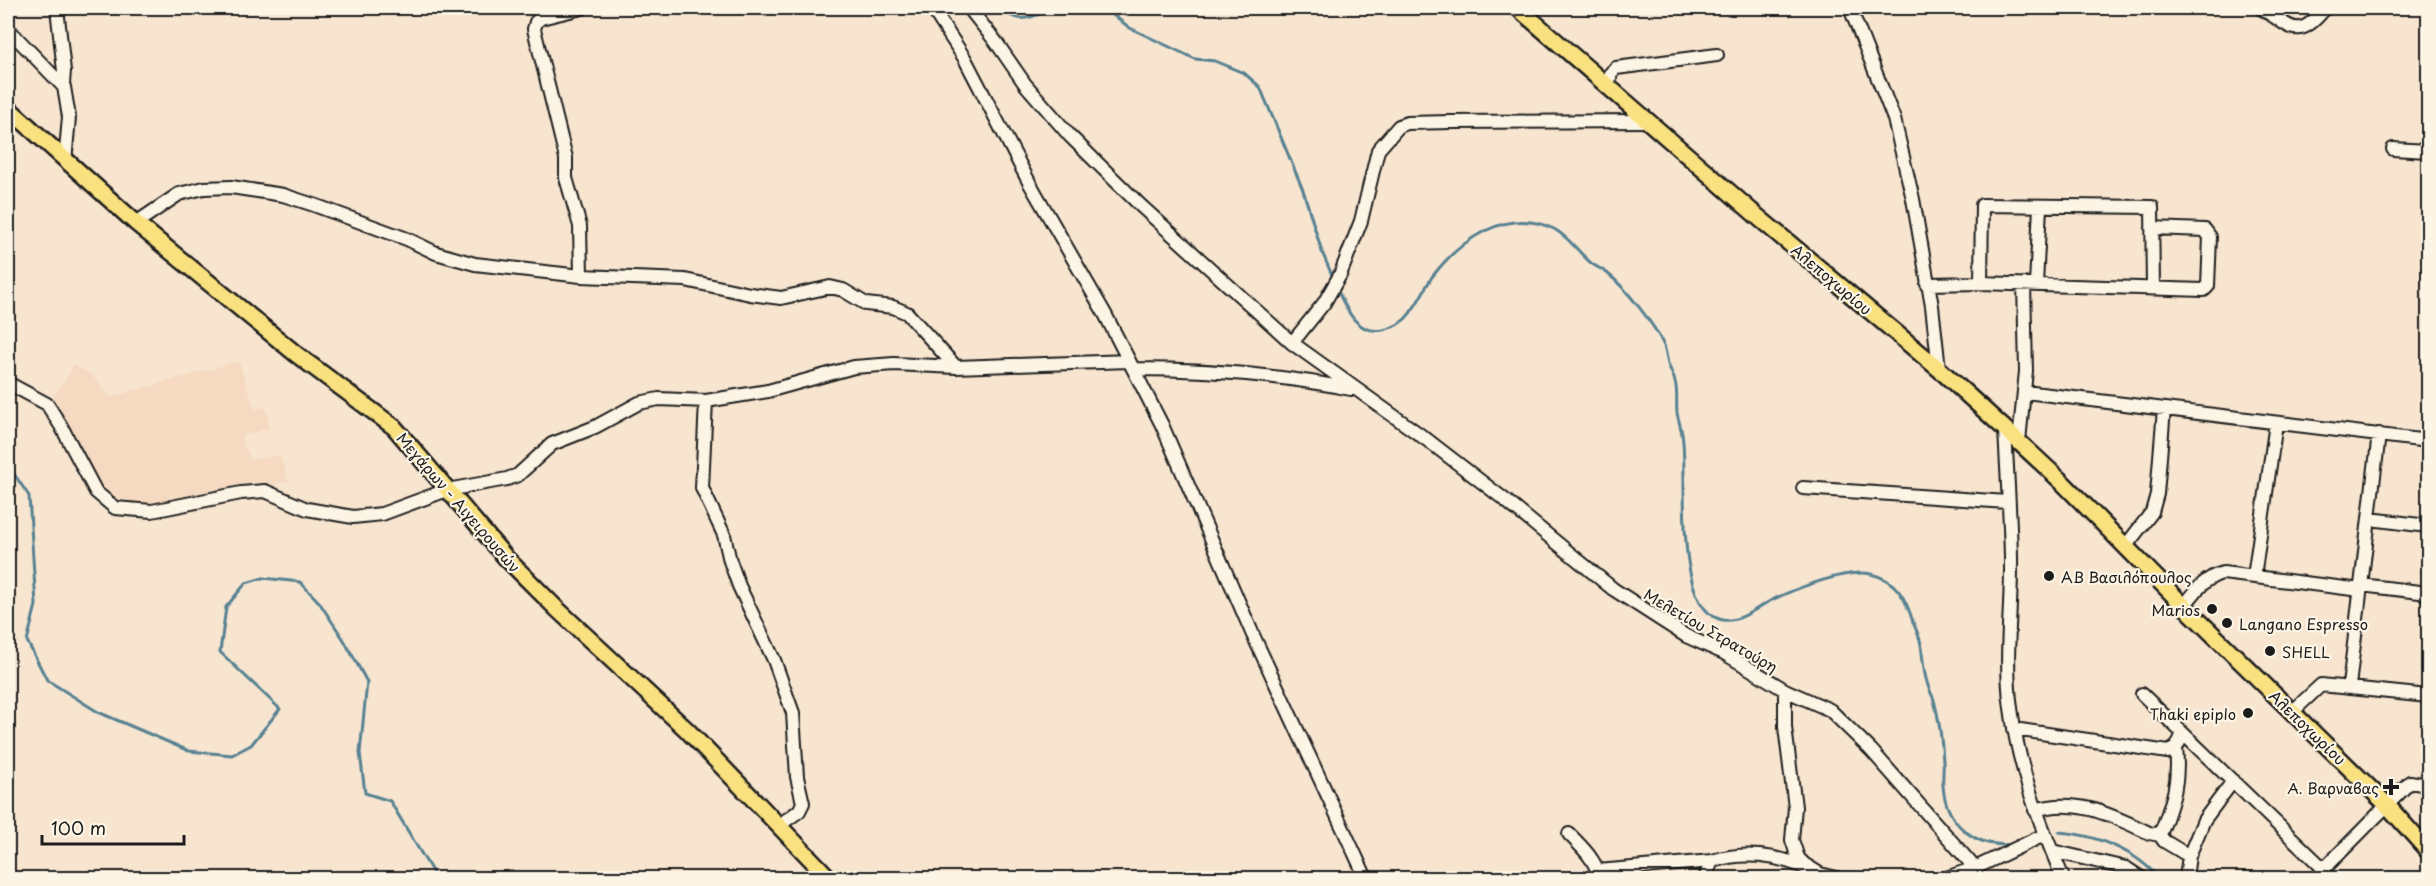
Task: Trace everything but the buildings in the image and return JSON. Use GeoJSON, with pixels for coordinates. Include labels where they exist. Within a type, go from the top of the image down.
{"type":"FeatureCollection","features":[{"type":"Feature","properties":{"kind":"main road","name":"Αλεποχωρίου"},"geometry":{"type":"LineString","coordinates":[[1518,8],[1647,122],[1939,369],[2019,441],[2387,805],[2428,851]]}},
{"type":"Feature","properties":{"kind":"main road","name":"Μεγάρων - Αιγειρουσών"},"geometry":{"type":"LineString","coordinates":[[8,108],[135,223],[296,354],[394,427],[487,539],[528,581],[671,714],[829,879]]}},
{"type":"Feature","properties":{"kind":"street"},"geometry":{"type":"LineString","coordinates":[[57,8],[64,71],[63,84]]}},
{"type":"Feature","properties":{"kind":"street"},"geometry":{"type":"LineString","coordinates":[[582,8],[541,18],[536,22],[534,29],[566,158],[566,178],[580,226],[582,276]]}},
{"type":"Feature","properties":{"kind":"street"},"geometry":{"type":"LineString","coordinates":[[932,8],[965,59],[1029,182],[1070,251],[1162,424],[1253,635],[1366,879]]}},
{"type":"Feature","properties":{"kind":"street","name":"Μελετίου Στρατούρη"},"geometry":{"type":"LineString","coordinates":[[969,8],[1025,84],[1078,144],[1141,206],[1292,343],[1496,492],[1613,589],[1686,636],[1724,653],[1785,690],[1820,704],[1837,715],[1871,750],[1975,868]]}},
{"type":"Feature","properties":{"kind":"street"},"geometry":{"type":"LineString","coordinates":[[1850,8],[1894,119],[1913,199],[1936,328],[1939,369]]}},
{"type":"Feature","properties":{"kind":"street"},"geometry":{"type":"LineString","coordinates":[[2260,8],[2287,27],[2294,29],[2306,26],[2325,8]]}},
{"type":"Feature","properties":{"kind":"street"},"geometry":{"type":"LineString","coordinates":[[8,29],[63,84],[69,117],[65,162]]}},
{"type":"Feature","properties":{"kind":"street"},"geometry":{"type":"LineString","coordinates":[[1608,87],[1611,73],[1616,68],[1718,55]]}},
{"type":"Feature","properties":{"kind":"street"},"geometry":{"type":"LineString","coordinates":[[1292,343],[1313,318],[1340,274],[1355,240],[1364,211],[1378,150],[1399,126],[1407,123],[1450,122],[1647,122]]}},
{"type":"Feature","properties":{"kind":"street"},"geometry":{"type":"LineString","coordinates":[[2393,149],[2428,151]]}},
{"type":"Feature","properties":{"kind":"street"},"geometry":{"type":"LineString","coordinates":[[135,223],[170,199],[190,190],[214,187],[250,189],[283,195],[314,205],[455,260],[504,268],[582,276],[685,280],[750,294],[782,298],[821,288],[837,288],[866,303],[893,307],[908,313],[956,367]]}},
{"type":"Feature","properties":{"kind":"street"},"geometry":{"type":"LineString","coordinates":[[1981,283],[1982,205],[2152,207],[2153,287]]}},
{"type":"Feature","properties":{"kind":"street"},"geometry":{"type":"LineString","coordinates":[[2019,441],[2025,392],[2030,284],[2040,207]]}},
{"type":"Feature","properties":{"kind":"street"},"geometry":{"type":"LineString","coordinates":[[1927,284],[2030,284],[2204,290],[2208,286],[2210,237],[2205,230],[2152,228]]}},
{"type":"Feature","properties":{"kind":"street"},"geometry":{"type":"LineString","coordinates":[[8,383],[47,404],[96,492],[115,508],[152,511],[241,493],[265,491],[292,504],[323,513],[369,516],[411,505],[447,490],[518,475],[552,444],[595,427],[639,403],[659,399],[706,401],[768,392],[854,367],[894,364],[956,367],[1131,365],[1263,376],[1356,390]]}},
{"type":"Feature","properties":{"kind":"street"},"geometry":{"type":"LineString","coordinates":[[2025,392],[2428,441]]}},
{"type":"Feature","properties":{"kind":"street"},"geometry":{"type":"LineString","coordinates":[[706,401],[702,488],[724,535],[736,579],[774,660],[795,722],[797,777],[803,803],[799,811],[778,826]]}},
{"type":"Feature","properties":{"kind":"street"},"geometry":{"type":"LineString","coordinates":[[2125,547],[2152,512],[2157,494],[2164,409]]}},
{"type":"Feature","properties":{"kind":"street"},"geometry":{"type":"LineString","coordinates":[[2254,577],[2276,423]]}},
{"type":"Feature","properties":{"kind":"street"},"geometry":{"type":"LineString","coordinates":[[2006,429],[2007,502],[2011,556],[2009,689],[2014,729],[2025,782],[2063,879]]}},
{"type":"Feature","properties":{"kind":"street"},"geometry":{"type":"LineString","coordinates":[[2349,686],[2379,434]]}},
{"type":"Feature","properties":{"kind":"street"},"geometry":{"type":"LineString","coordinates":[[1803,488],[2007,502]]}},
{"type":"Feature","properties":{"kind":"street"},"geometry":{"type":"LineString","coordinates":[[2370,519],[2428,526]]}},
{"type":"Feature","properties":{"kind":"street"},"geometry":{"type":"LineString","coordinates":[[2184,606],[2196,591],[2214,575],[2223,573],[2428,593]]}},
{"type":"Feature","properties":{"kind":"street"},"geometry":{"type":"LineString","coordinates":[[2292,712],[2321,685],[2349,686],[2428,696]]}},
{"type":"Feature","properties":{"kind":"street"},"geometry":{"type":"LineString","coordinates":[[1785,690],[1785,727],[1796,807],[1792,840],[1798,858],[1812,870]]}},
{"type":"Feature","properties":{"kind":"street"},"geometry":{"type":"LineString","coordinates":[[2142,694],[2233,781],[2319,874],[2410,782],[2428,785]]}},
{"type":"Feature","properties":{"kind":"street"},"geometry":{"type":"LineString","coordinates":[[2014,729],[2158,751],[2168,752],[2176,748]]}},
{"type":"Feature","properties":{"kind":"street"},"geometry":{"type":"LineString","coordinates":[[2160,835],[2175,795],[2178,772],[2176,748],[2183,734]]}},
{"type":"Feature","properties":{"kind":"street"},"geometry":{"type":"LineString","coordinates":[[2186,879],[2189,856],[2204,820],[2233,781]]}},
{"type":"Feature","properties":{"kind":"street"},"geometry":{"type":"LineString","coordinates":[[2035,810],[2061,804],[2086,808],[2149,833],[2160,835],[2172,847],[2189,856]]}},
{"type":"Feature","properties":{"kind":"street"},"geometry":{"type":"LineString","coordinates":[[1569,834],[1588,854],[1598,875],[1712,861],[1724,857],[1767,856],[1782,858],[1837,879]]}},
{"type":"Feature","properties":{"kind":"street"},"geometry":{"type":"LineString","coordinates":[[1946,879],[1975,868],[2044,835]]}},
{"type":"Feature","properties":{"kind":"street"},"geometry":{"type":"LineString","coordinates":[[2052,851],[2126,868],[2141,879]]}},
{"type":"Feature","properties":{"kind":"street"},"geometry":{"type":"LineString","coordinates":[[1705,879],[1712,861]]}},
{"type":"Feature","properties":{"kind":"shaded area"},"geometry":{"type":"Polygon","coordinates":[[[239,361],[255,410],[266,407],[269,428],[241,437],[251,460],[280,455],[289,481],[163,505],[132,505],[104,493],[88,477],[52,400],[74,365],[91,374],[111,397],[239,361]]]}},
{"type":"Feature","properties":{"kind":"waterway"},"geometry":{"type":"LineString","coordinates":[[1001,8],[1008,14],[1020,18],[1033,17],[1054,8]]}},
{"type":"Feature","properties":{"kind":"waterway"},"geometry":{"type":"LineString","coordinates":[[1104,8],[1130,28],[1195,59],[1215,61],[1244,73],[1260,87],[1303,190],[1322,252],[1334,280]]}},
{"type":"Feature","properties":{"kind":"waterway"},"geometry":{"type":"LineString","coordinates":[[1337,289],[1344,305],[1359,324],[1366,329],[1383,330],[1405,319],[1443,263],[1471,239],[1486,230],[1502,224],[1536,223],[1554,229],[1564,236],[1591,263],[1607,273],[1622,287],[1647,317],[1664,346],[1676,386],[1677,413],[1683,439],[1684,511],[1689,567],[1695,591],[1705,609],[1719,619],[1732,620],[1792,591],[1834,577],[1861,573],[1871,574],[1888,581],[1903,598],[1920,639],[1926,678],[1939,722],[1943,786],[1950,812],[1965,832],[1976,838],[1987,843],[2014,844]]}},
{"type":"Feature","properties":{"kind":"waterway"},"geometry":{"type":"LineString","coordinates":[[8,262],[11,299],[8,311]]}},
{"type":"Feature","properties":{"kind":"waterway"},"geometry":{"type":"LineString","coordinates":[[8,465],[29,496],[36,605],[27,641],[47,680],[98,712],[189,751],[232,755],[251,745],[280,709],[220,652],[226,607],[246,583],[263,578],[300,582],[319,602],[344,640],[367,682],[360,753],[365,793],[390,801],[436,878]]}},
{"type":"Feature","properties":{"kind":"waterway"},"geometry":{"type":"LineString","coordinates":[[2059,832],[2100,840],[2126,852],[2149,868],[2158,878]]}},
{"type":"Feature","properties":{"kind":"place","name":"ΑΒ Βασιλόπουλος"},"geometry":{"type":"Point","coordinates":[2049,576]}},
{"type":"Feature","properties":{"kind":"place","name":"Marios"},"geometry":{"type":"Point","coordinates":[2212,609]}},
{"type":"Feature","properties":{"kind":"place","name":"Langano Espresso"},"geometry":{"type":"Point","coordinates":[2227,623]}},
{"type":"Feature","properties":{"kind":"place","name":"SHELL"},"geometry":{"type":"Point","coordinates":[2270,651]}},
{"type":"Feature","properties":{"kind":"place","name":"Thaki epiplo"},"geometry":{"type":"Point","coordinates":[2248,713]}},
{"type":"Feature","properties":{"kind":"place","name":"Α. Βαρναβας"},"geometry":{"type":"Point","coordinates":[2391,787]}}]}
